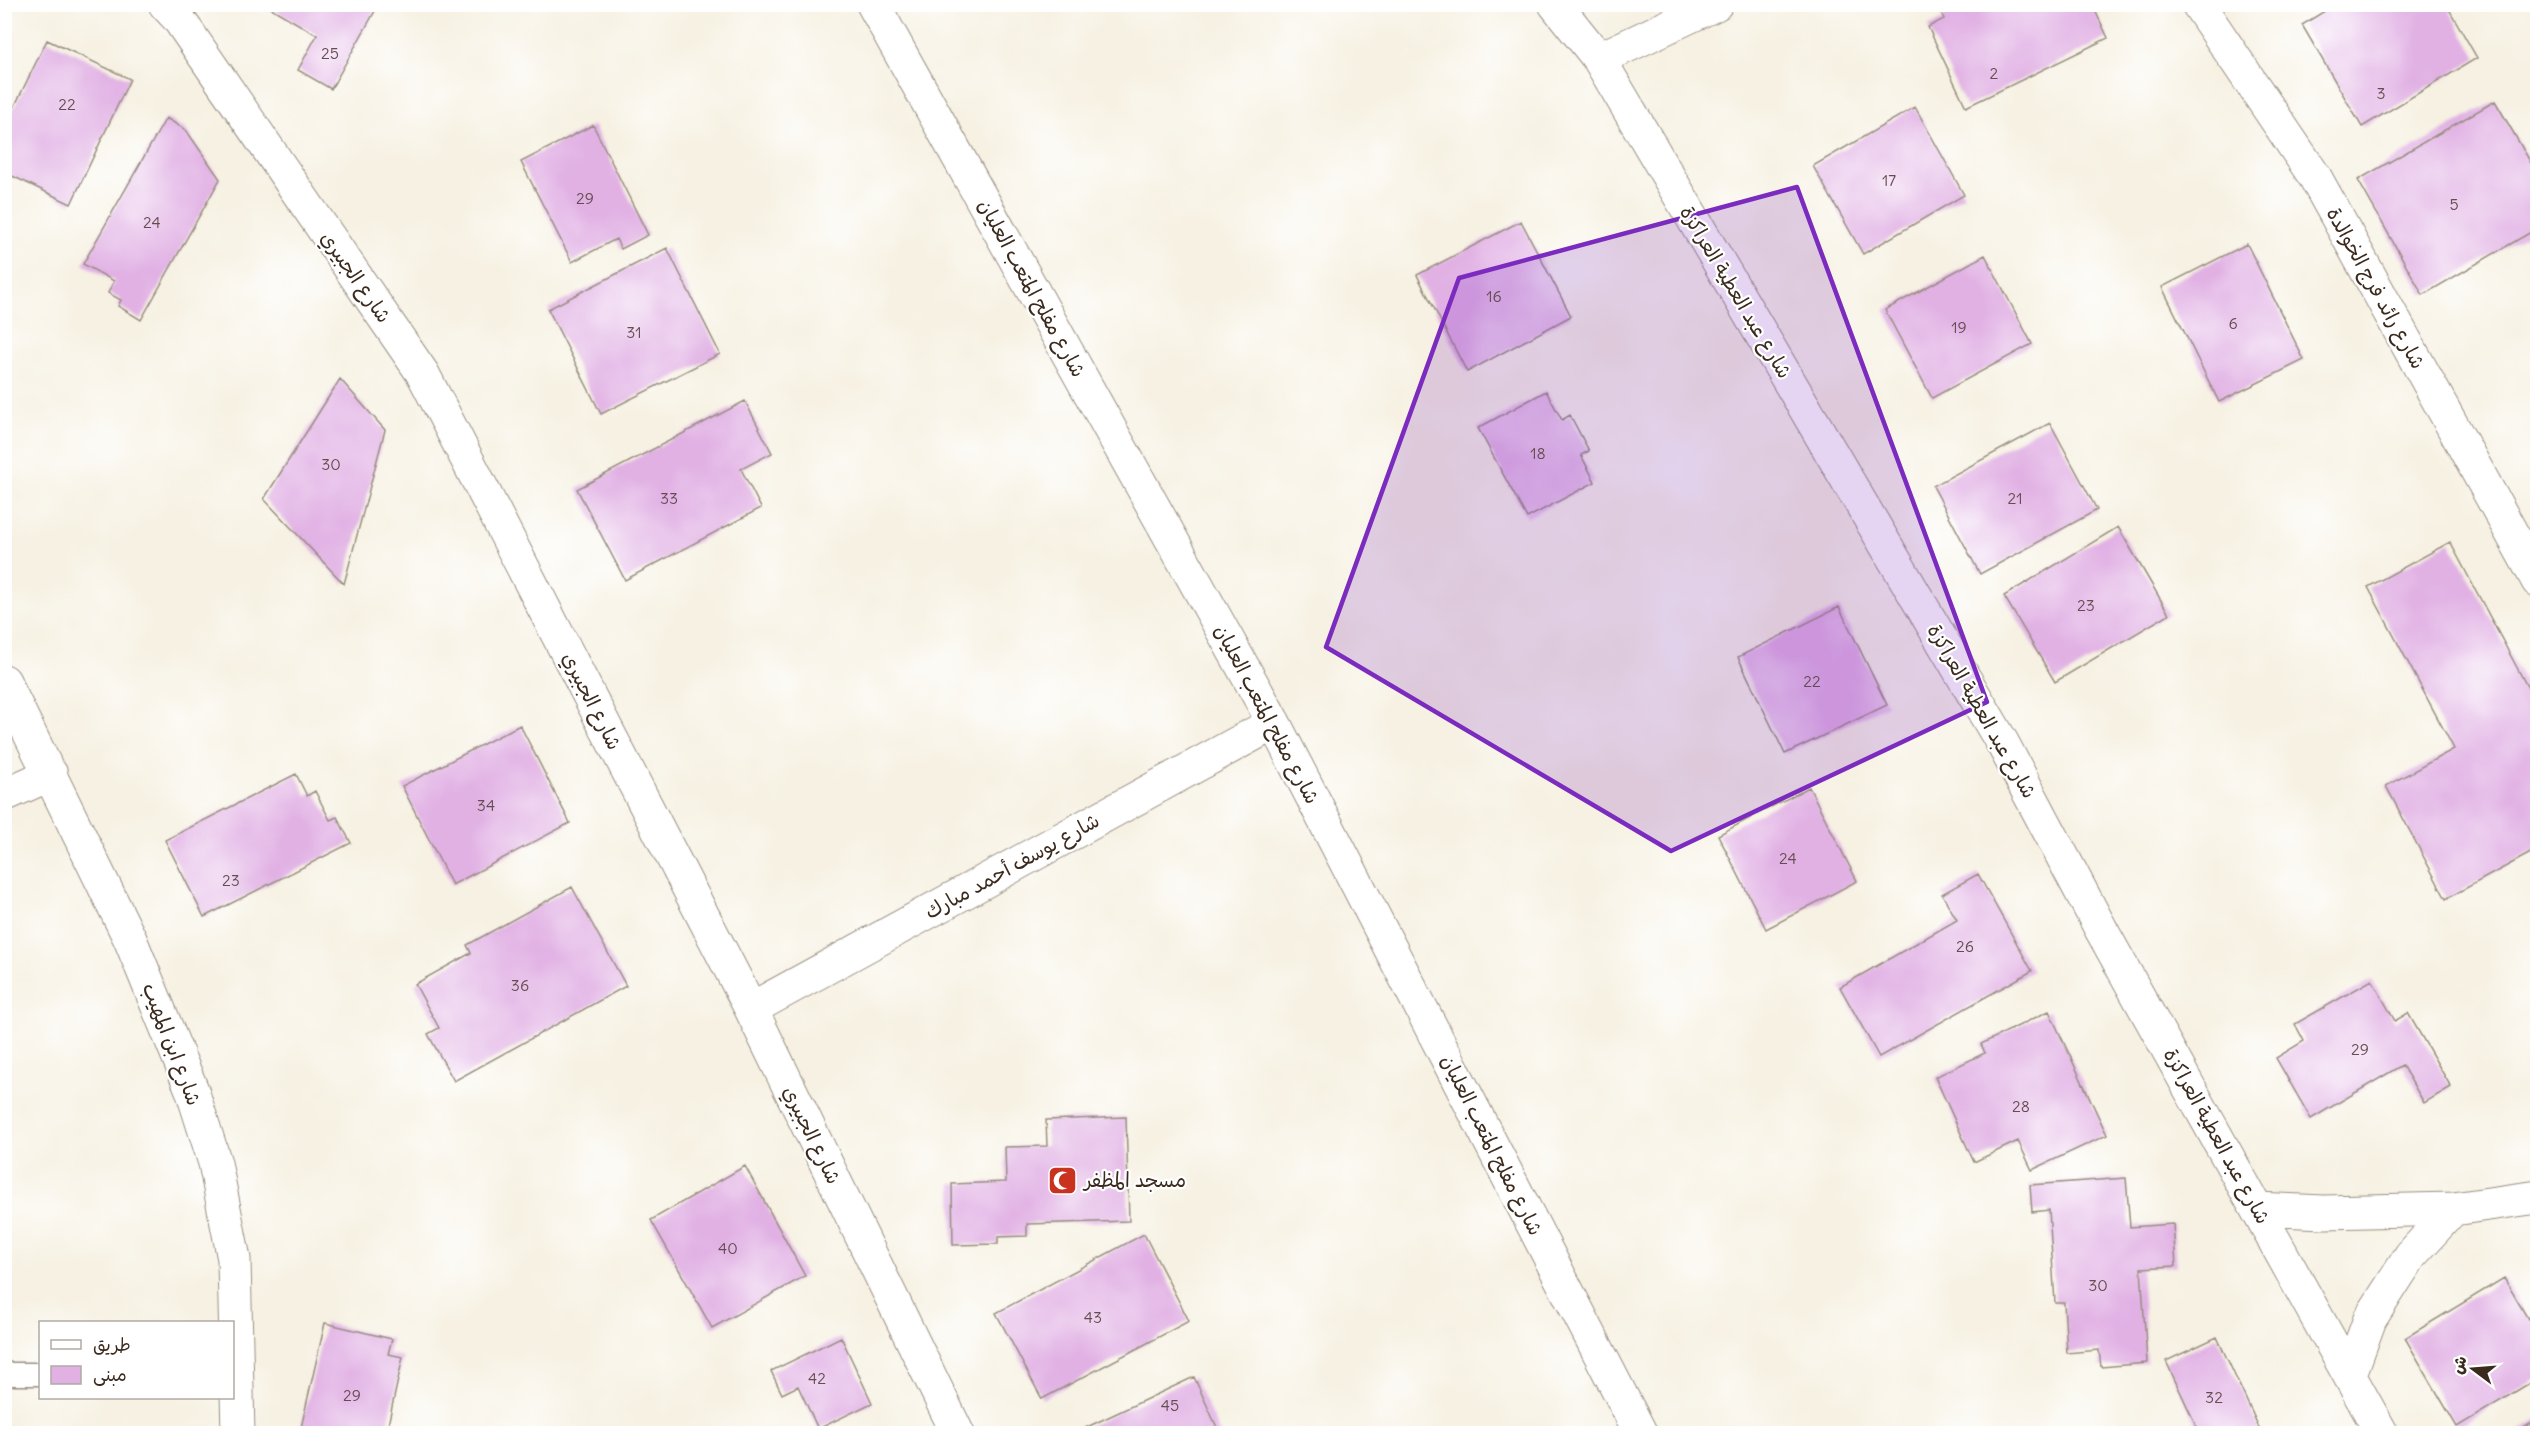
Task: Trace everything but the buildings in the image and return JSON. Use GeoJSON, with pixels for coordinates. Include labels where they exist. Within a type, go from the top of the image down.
{"type":"FeatureCollection","features":[{"type":"Feature","properties":{"kind":"street","name":"شارع مفلح المتعب العليان"},"geometry":{"type":"LineString","coordinates":[[873,4],[1274,723],[1641,1434]]}},
{"type":"Feature","properties":{"kind":"street","name":"شارع عبد العطية العراكزة"},"geometry":{"type":"LineString","coordinates":[[1555,4],[1599,59],[2003,744],[2102,931],[2382,1434]]}},
{"type":"Feature","properties":{"kind":"street"},"geometry":{"type":"LineString","coordinates":[[1599,59],[1716,4]]}},
{"type":"Feature","properties":{"kind":"street","name":"شارع رائد فرج الخوالدة"},"geometry":{"type":"LineString","coordinates":[[2198,4],[2315,177],[2538,581]]}},
{"type":"Feature","properties":{"kind":"street","name":"شارع الجبيري"},"geometry":{"type":"LineString","coordinates":[[176,9],[423,374],[751,1009],[958,1434]]}},
{"type":"Feature","properties":{"kind":"street","name":"شارع ابن المهيب"},"geometry":{"type":"LineString","coordinates":[[4,681],[130,939],[192,1090],[215,1163],[234,1259],[238,1434]]}},
{"type":"Feature","properties":{"kind":"street","name":"شارع يوسف أحمد مبارك"},"geometry":{"type":"LineString","coordinates":[[751,1009],[1274,723]]}},
{"type":"Feature","properties":{"kind":"street"},"geometry":{"type":"LineString","coordinates":[[4,795],[51,774]]}},
{"type":"Feature","properties":{"kind":"street"},"geometry":{"type":"LineString","coordinates":[[2257,1209],[2324,1212],[2452,1209],[2538,1197]]}},
{"type":"Feature","properties":{"kind":"street"},"geometry":{"type":"LineString","coordinates":[[2350,1374],[2370,1319],[2411,1255],[2452,1209]]}},
{"type":"Feature","properties":{"kind":"lane"},"geometry":{"type":"LineString","coordinates":[[4,1374],[39,1374]]}},
{"type":"Feature","properties":{"kind":"highlighted area"},"geometry":{"type":"Polygon","coordinates":[[[1797,187],[1987,702],[1671,851],[1326,647],[1459,278],[1797,187]]]}},
{"type":"Feature","properties":{"kind":"place","name":"مسجد المظفر"},"geometry":{"type":"Point","coordinates":[1063,1180]}}]}
